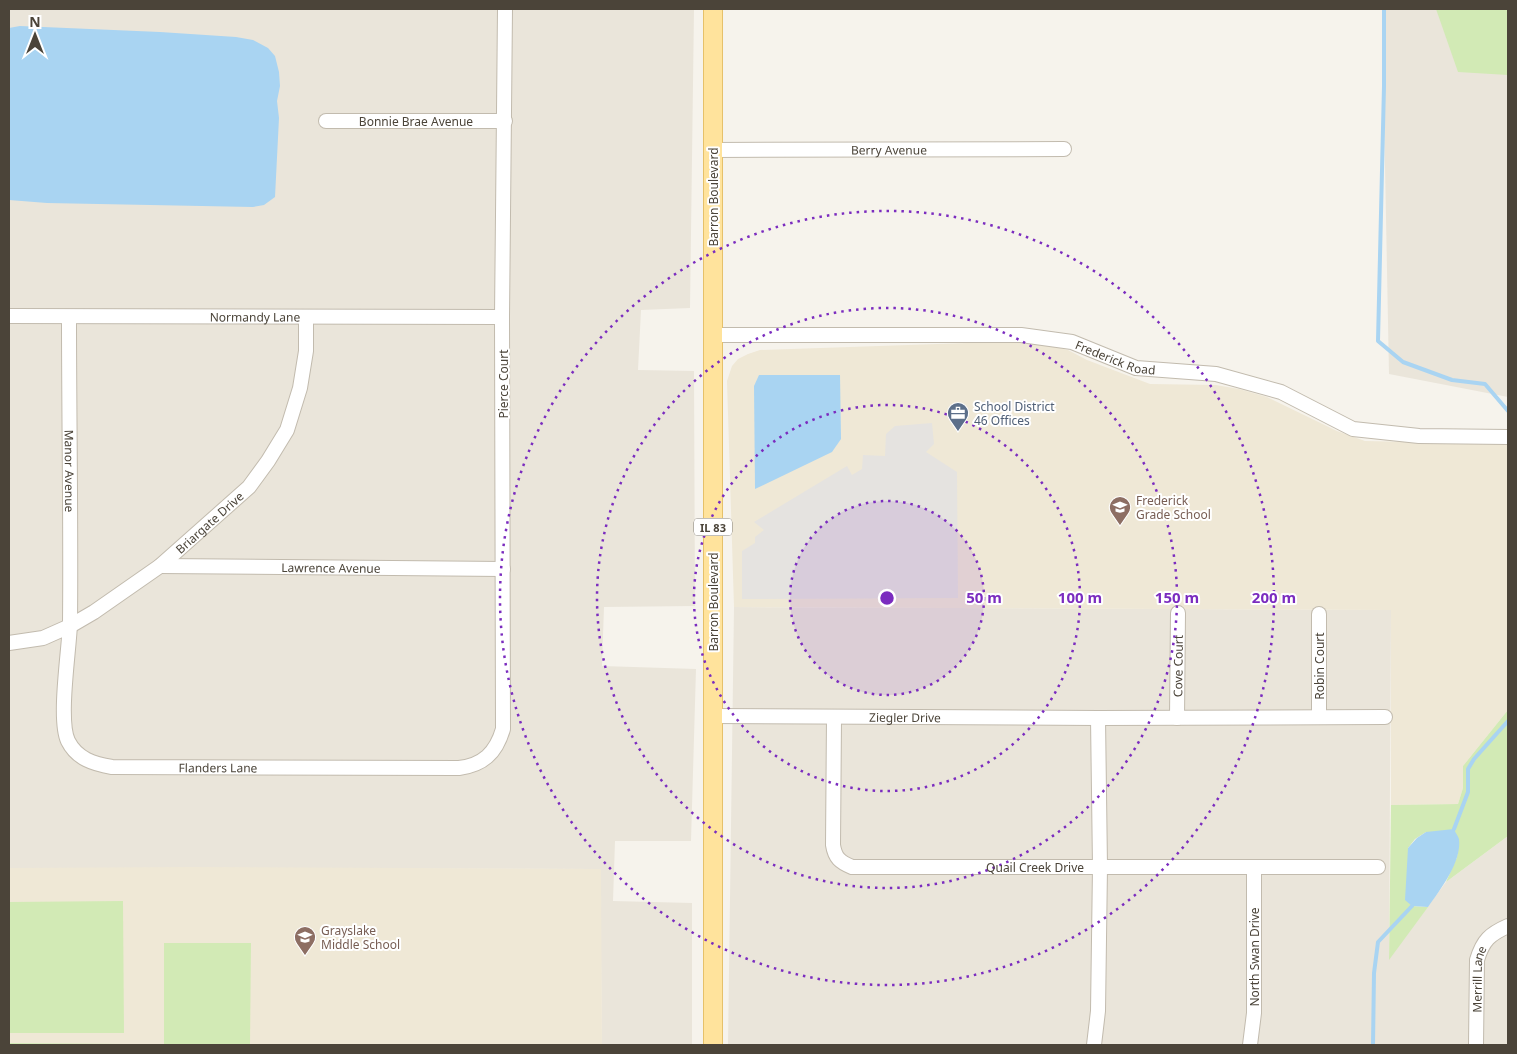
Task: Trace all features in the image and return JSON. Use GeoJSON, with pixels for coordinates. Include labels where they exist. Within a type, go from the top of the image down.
{"type":"FeatureCollection","features":[{"type":"Feature","properties":{"kind":"main road","name":"Barron Boulevard"},"geometry":{"type":"LineString","coordinates":[[713,9],[713,1045]]}},
{"type":"Feature","properties":{"kind":"street","name":"Pierce Court"},"geometry":{"type":"LineString","coordinates":[[490,755],[500,741],[503,729],[502,317],[506,9]]}},
{"type":"Feature","properties":{"kind":"street","name":"Bonnie Brae Avenue"},"geometry":{"type":"LineString","coordinates":[[326,121],[505,121]]}},
{"type":"Feature","properties":{"kind":"street","name":"Berry Avenue"},"geometry":{"type":"LineString","coordinates":[[713,150],[1064,150]]}},
{"type":"Feature","properties":{"kind":"street","name":"Normandy Lane"},"geometry":{"type":"LineString","coordinates":[[9,316],[502,317]]}},
{"type":"Feature","properties":{"kind":"street","name":"Manor Avenue"},"geometry":{"type":"LineString","coordinates":[[69,317],[70,626]]}},
{"type":"Feature","properties":{"kind":"street","name":"Briargate Drive"},"geometry":{"type":"LineString","coordinates":[[9,643],[43,638],[70,626],[94,612],[160,566],[249,487],[287,430],[300,388],[306,351],[306,317]]}},
{"type":"Feature","properties":{"kind":"street","name":"Frederick Road"},"geometry":{"type":"LineString","coordinates":[[713,335],[1021,335],[1072,342],[1136,368],[1216,374],[1281,392],[1353,429],[1420,436],[1508,437]]}},
{"type":"Feature","properties":{"kind":"street","name":"Lawrence Avenue"},"geometry":{"type":"LineString","coordinates":[[160,566],[503,569]]}},
{"type":"Feature","properties":{"kind":"street","name":"Cove Court"},"geometry":{"type":"LineString","coordinates":[[1177,718],[1178,613]]}},
{"type":"Feature","properties":{"kind":"street","name":"Robin Court"},"geometry":{"type":"LineString","coordinates":[[1319,614],[1319,718]]}},
{"type":"Feature","properties":{"kind":"street","name":"Flanders Lane"},"geometry":{"type":"LineString","coordinates":[[70,626],[64,724],[68,740],[74,749],[83,758],[94,764],[112,767],[459,768],[472,766],[490,755]]}},
{"type":"Feature","properties":{"kind":"street","name":"Ziegler Drive"},"geometry":{"type":"LineString","coordinates":[[713,716],[834,718],[1385,717]]}},
{"type":"Feature","properties":{"kind":"street","name":"Quail Creek Drive"},"geometry":{"type":"LineString","coordinates":[[834,718],[833,845],[835,856],[841,862],[852,867],[1378,868]]}},
{"type":"Feature","properties":{"kind":"street"},"geometry":{"type":"LineString","coordinates":[[1094,1045],[1098,1011],[1100,867],[1098,718]]}},
{"type":"Feature","properties":{"kind":"street","name":"North Swan Drive"},"geometry":{"type":"LineString","coordinates":[[1250,1045],[1254,1013],[1254,869]]}},
{"type":"Feature","properties":{"kind":"street","name":"Merrill Lane"},"geometry":{"type":"LineString","coordinates":[[1476,1045],[1477,960],[1480,948],[1497,931],[1508,926]]}},
{"type":"Feature","properties":{"kind":"shaded area"},"geometry":{"type":"Polygon","coordinates":[[[9,9],[694,9],[690,308],[641,310],[638,370],[694,371],[695,606],[604,607],[602,666],[696,669],[691,841],[615,841],[613,901],[692,903],[692,1045],[602,1045],[600,869],[9,868],[9,9]]]}},
{"type":"Feature","properties":{"kind":"shaded area"},"geometry":{"type":"Polygon","coordinates":[[[1382,9],[1508,9],[1508,397],[1389,374],[1382,9]]]}},
{"type":"Feature","properties":{"kind":"shaded area","name":"Frederick Grade School"},"geometry":{"type":"Polygon","coordinates":[[[1028,341],[1068,350],[1087,360],[1150,384],[1216,385],[1267,397],[1337,431],[1365,441],[1508,444],[1508,710],[1463,766],[1463,788],[1458,804],[1391,805],[1391,610],[734,607],[727,381],[732,366],[738,359],[760,350],[1028,341]]]}},
{"type":"Feature","properties":{"kind":"shaded area"},"geometry":{"type":"Polygon","coordinates":[[[932,423],[934,444],[926,452],[957,472],[958,598],[742,599],[742,551],[755,543],[755,537],[764,530],[754,522],[847,466],[852,475],[862,469],[863,455],[885,456],[886,434],[895,426],[932,423]]]}},
{"type":"Feature","properties":{"kind":"shaded area"},"geometry":{"type":"Polygon","coordinates":[[[734,607],[1391,610],[1389,959],[1446,882],[1508,836],[1508,1045],[728,1045],[734,607]]]}},
{"type":"Feature","properties":{"kind":"shaded area","name":"Grayslake Middle School"},"geometry":{"type":"Polygon","coordinates":[[[9,868],[601,869],[602,1045],[124,1045],[9,1043],[9,868]]]}},
{"type":"Feature","properties":{"kind":"green space"},"geometry":{"type":"Polygon","coordinates":[[[1436,9],[1508,9],[1508,75],[1458,72],[1436,9]]]}},
{"type":"Feature","properties":{"kind":"green space"},"geometry":{"type":"Polygon","coordinates":[[[1508,710],[1508,836],[1446,882],[1457,857],[1459,839],[1426,832],[1415,839],[1408,848],[1412,906],[1428,907],[1389,960],[1391,805],[1458,804],[1463,788],[1463,766],[1508,710]]]}},
{"type":"Feature","properties":{"kind":"green space"},"geometry":{"type":"Polygon","coordinates":[[[123,901],[124,1033],[9,1033],[9,902],[123,901]]]}},
{"type":"Feature","properties":{"kind":"green space"},"geometry":{"type":"Polygon","coordinates":[[[164,943],[251,943],[250,1045],[164,1045],[164,943]]]}},
{"type":"Feature","properties":{"kind":"green space"},"geometry":{"type":"Polygon","coordinates":[[[9,1043],[124,1044],[9,1045],[9,1043]]]}},
{"type":"Feature","properties":{"kind":"water"},"geometry":{"type":"Polygon","coordinates":[[[20,26],[236,37],[253,40],[268,48],[275,56],[280,86],[277,101],[279,118],[275,197],[264,205],[253,207],[47,203],[9,200],[9,28],[20,26]]]}},
{"type":"Feature","properties":{"kind":"water"},"geometry":{"type":"Polygon","coordinates":[[[759,375],[840,375],[841,439],[832,452],[755,489],[754,386],[759,375]]]}},
{"type":"Feature","properties":{"kind":"water"},"geometry":{"type":"Polygon","coordinates":[[[1454,829],[1459,839],[1459,848],[1454,866],[1428,907],[1412,906],[1405,900],[1408,848],[1426,832],[1454,829]]]}},
{"type":"Feature","properties":{"kind":"waterway"},"geometry":{"type":"LineString","coordinates":[[1384,9],[1378,341],[1403,362],[1452,380],[1485,384],[1508,411]]}},
{"type":"Feature","properties":{"kind":"waterway"},"geometry":{"type":"LineString","coordinates":[[1454,829],[1468,792],[1468,769],[1474,759],[1508,721]]}},
{"type":"Feature","properties":{"kind":"waterway"},"geometry":{"type":"LineString","coordinates":[[1373,1045],[1374,973],[1378,942],[1412,906]]}},
{"type":"Feature","properties":{"kind":"place","name":"School District 46 Offices"},"geometry":{"type":"Point","coordinates":[958,432]}},
{"type":"Feature","properties":{"kind":"place","name":"Frederick Grade School"},"geometry":{"type":"Point","coordinates":[1120,526]}},
{"type":"Feature","properties":{"kind":"place","name":"Grayslake Middle School"},"geometry":{"type":"Point","coordinates":[305,956]}}]}
